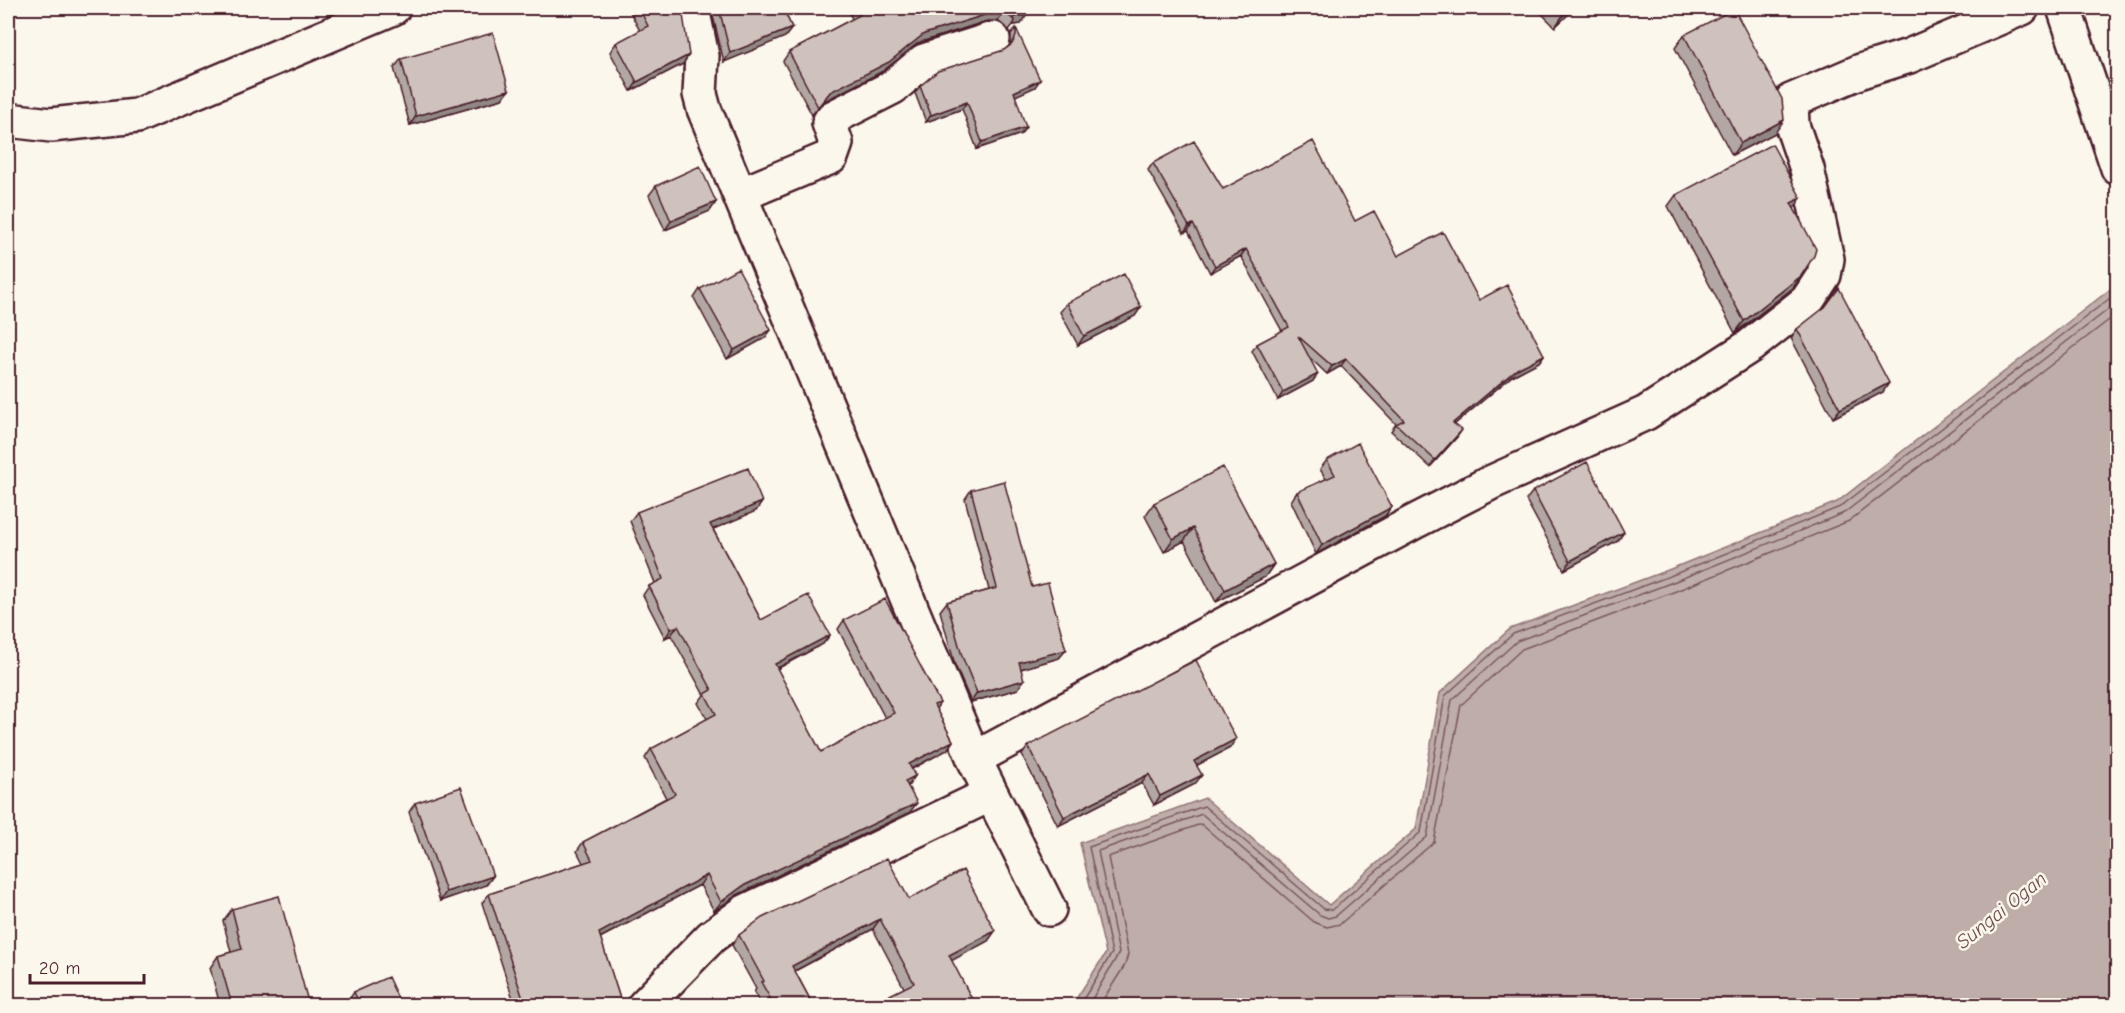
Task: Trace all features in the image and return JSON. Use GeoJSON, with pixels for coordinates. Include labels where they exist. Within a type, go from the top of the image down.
{"type":"FeatureCollection","features":[{"type":"Feature","properties":{"kind":"street"},"geometry":{"type":"LineString","coordinates":[[8,120],[51,125],[137,116],[393,8]]}},
{"type":"Feature","properties":{"kind":"street"},"geometry":{"type":"LineString","coordinates":[[692,8],[702,56],[702,101],[974,759],[1049,909]]}},
{"type":"Feature","properties":{"kind":"street"},"geometry":{"type":"LineString","coordinates":[[974,759],[1414,522],[1490,483],[1646,413],[1750,346],[1807,300],[1824,275],[1827,259],[1807,169],[1792,125],[1791,101],[1861,71],[1909,56],[2022,8]]}},
{"type":"Feature","properties":{"kind":"street"},"geometry":{"type":"LineString","coordinates":[[2064,8],[2118,168]]}},
{"type":"Feature","properties":{"kind":"street"},"geometry":{"type":"LineString","coordinates":[[740,195],[831,157],[836,143],[829,123],[832,118],[893,87],[924,61],[993,39]]}},
{"type":"Feature","properties":{"kind":"street"},"geometry":{"type":"LineString","coordinates":[[644,1005],[711,937],[745,912],[991,794]]}},
{"type":"Feature","properties":{"kind":"water","name":"Sungai Ogan"},"geometry":{"type":"Polygon","coordinates":[[[2117,284],[2117,1005],[1072,1005],[1106,953],[1080,843],[1205,798],[1329,905],[1416,829],[1440,693],[1510,629],[1668,570],[1837,502],[2117,284]]]}},
{"type":"Feature","properties":{"kind":"building"},"geometry":{"type":"Polygon","coordinates":[[[639,8],[682,8],[689,55],[637,82],[616,43],[648,26],[639,8]]]}},
{"type":"Feature","properties":{"kind":"building"},"geometry":{"type":"Polygon","coordinates":[[[719,8],[783,8],[792,28],[730,53],[719,8]]]}},
{"type":"Feature","properties":{"kind":"building"},"geometry":{"type":"Polygon","coordinates":[[[857,8],[1026,8],[1027,15],[1013,17],[1015,21],[1004,12],[994,12],[924,34],[889,62],[830,92],[818,107],[789,52],[860,15],[857,8]]]}},
{"type":"Feature","properties":{"kind":"building"},"geometry":{"type":"Polygon","coordinates":[[[1734,9],[1782,99],[1784,120],[1741,143],[1684,35],[1734,9]]]}},
{"type":"Feature","properties":{"kind":"building"},"geometry":{"type":"Polygon","coordinates":[[[1016,28],[1040,80],[1014,92],[1026,127],[982,142],[967,102],[931,115],[920,86],[938,71],[1004,50],[1012,44],[1016,36],[1016,28]]]}},
{"type":"Feature","properties":{"kind":"building"},"geometry":{"type":"Polygon","coordinates":[[[493,33],[509,90],[416,116],[401,59],[493,33]]]}},
{"type":"Feature","properties":{"kind":"building"},"geometry":{"type":"Polygon","coordinates":[[[1194,141],[1223,189],[1313,141],[1355,221],[1374,211],[1398,256],[1443,232],[1479,300],[1507,285],[1544,355],[1517,369],[1453,423],[1462,430],[1435,460],[1396,424],[1404,420],[1346,359],[1332,366],[1298,336],[1318,374],[1283,392],[1257,344],[1289,327],[1246,249],[1215,266],[1193,224],[1189,226],[1153,163],[1194,141]]]}},
{"type":"Feature","properties":{"kind":"building"},"geometry":{"type":"Polygon","coordinates":[[[1772,144],[1801,198],[1791,203],[1816,249],[1801,276],[1744,321],[1676,195],[1772,144]]]}},
{"type":"Feature","properties":{"kind":"building"},"geometry":{"type":"Polygon","coordinates":[[[700,166],[716,202],[671,221],[656,186],[700,166]]]}},
{"type":"Feature","properties":{"kind":"building"},"geometry":{"type":"Polygon","coordinates":[[[738,268],[771,330],[734,350],[700,289],[738,268]]]}},
{"type":"Feature","properties":{"kind":"building"},"geometry":{"type":"Polygon","coordinates":[[[1124,274],[1141,307],[1084,336],[1067,303],[1124,274]]]}},
{"type":"Feature","properties":{"kind":"building"},"geometry":{"type":"Polygon","coordinates":[[[1839,288],[1889,383],[1840,409],[1797,329],[1825,307],[1839,288]]]}},
{"type":"Feature","properties":{"kind":"building"},"geometry":{"type":"Polygon","coordinates":[[[1358,443],[1392,507],[1322,545],[1297,492],[1335,475],[1327,460],[1358,443]]]}},
{"type":"Feature","properties":{"kind":"building"},"geometry":{"type":"Polygon","coordinates":[[[1587,462],[1624,532],[1570,561],[1533,491],[1587,462]]]}},
{"type":"Feature","properties":{"kind":"building"},"geometry":{"type":"Polygon","coordinates":[[[1223,467],[1274,564],[1225,590],[1193,528],[1173,539],[1154,503],[1223,467]]]}},
{"type":"Feature","properties":{"kind":"building"},"geometry":{"type":"Polygon","coordinates":[[[748,468],[762,502],[710,524],[761,620],[808,595],[830,635],[775,664],[821,752],[894,713],[844,620],[885,599],[940,703],[934,705],[953,741],[909,764],[915,776],[905,781],[917,803],[743,886],[721,902],[707,875],[599,933],[622,1005],[525,1005],[489,894],[592,860],[583,842],[675,794],[651,749],[716,714],[705,694],[712,690],[678,626],[671,629],[649,586],[663,579],[637,512],[748,468]]]}},
{"type":"Feature","properties":{"kind":"building"},"geometry":{"type":"Polygon","coordinates":[[[1004,481],[1032,587],[1048,583],[1066,650],[1019,662],[1024,680],[977,693],[962,656],[947,602],[997,588],[971,490],[1004,481]]]}},
{"type":"Feature","properties":{"kind":"building"},"geometry":{"type":"Polygon","coordinates":[[[1196,660],[1236,739],[1194,761],[1202,775],[1160,796],[1149,774],[1064,817],[1028,746],[1196,660]]]}},
{"type":"Feature","properties":{"kind":"building"},"geometry":{"type":"Polygon","coordinates":[[[461,787],[493,876],[446,892],[415,803],[461,787]]]}},
{"type":"Feature","properties":{"kind":"building"},"geometry":{"type":"Polygon","coordinates":[[[887,858],[909,899],[963,870],[995,931],[949,955],[975,1005],[895,1005],[890,995],[914,983],[880,919],[792,966],[813,1005],[774,1005],[739,935],[762,918],[887,858]]]}},
{"type":"Feature","properties":{"kind":"building"},"geometry":{"type":"Polygon","coordinates":[[[279,896],[309,1005],[232,1005],[218,956],[242,949],[232,909],[279,896]]]}},
{"type":"Feature","properties":{"kind":"building"},"geometry":{"type":"Polygon","coordinates":[[[388,977],[401,1005],[360,1005],[354,992],[388,977]]]}}]}
